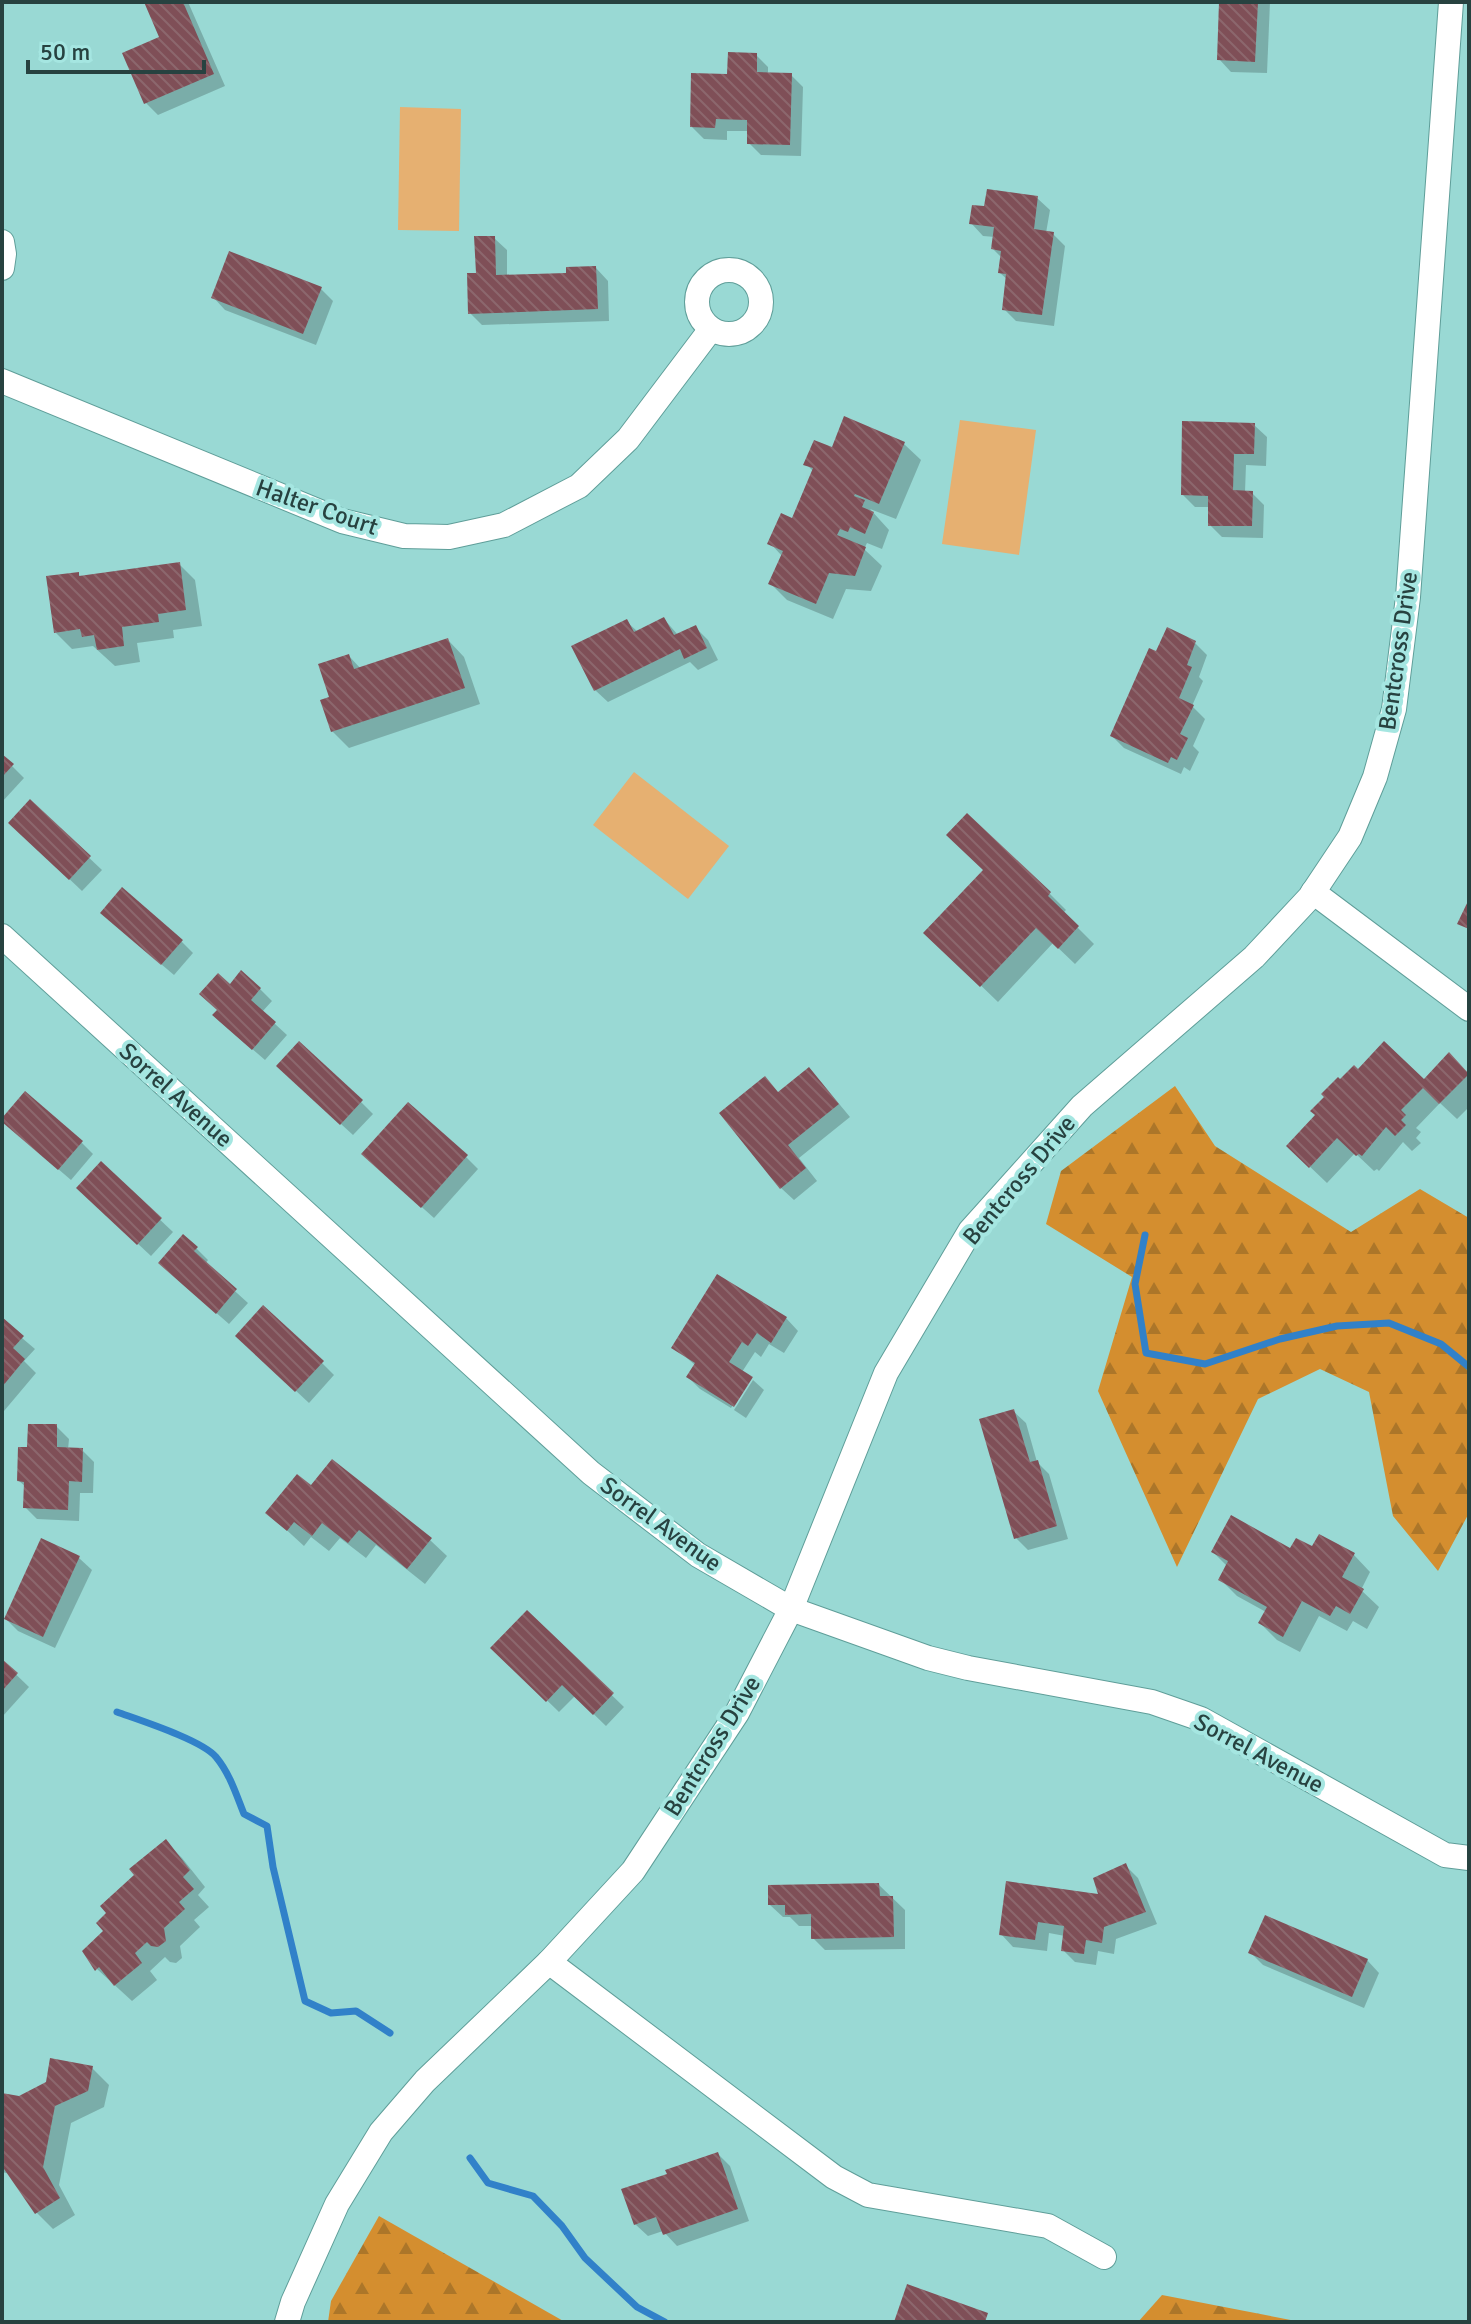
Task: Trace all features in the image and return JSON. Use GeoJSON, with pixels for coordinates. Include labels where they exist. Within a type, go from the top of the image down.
{"type":"FeatureCollection","features":[{"type":"Feature","properties":{"kind":"street","name":"Bentcross Drive"},"geometry":{"type":"LineString","coordinates":[[287,2322],[337,2204],[381,2132],[425,2081],[549,1962],[633,1871],[737,1713],[791,1609],[886,1373],[970,1231],[1082,1106],[1254,957],[1313,892],[1350,837],[1375,777],[1394,709],[1408,597],[1451,2]]}},
{"type":"Feature","properties":{"kind":"street"},"geometry":{"type":"LineString","coordinates":[[2,242],[2,268]]}},
{"type":"Feature","properties":{"kind":"street","name":"Halter Court"},"geometry":{"type":"LineString","coordinates":[[2,381],[342,521],[404,536],[449,537],[504,525],[579,486],[628,439],[711,329]]}},
{"type":"Feature","properties":{"kind":"street"},"geometry":{"type":"LineString","coordinates":[[1313,892],[1469,1009]]}},
{"type":"Feature","properties":{"kind":"street","name":"Sorrel Avenue"},"geometry":{"type":"LineString","coordinates":[[2,936],[591,1473],[698,1555],[791,1609],[928,1658],[1152,1702],[1201,1719],[1445,1855],[1469,1858]]}},
{"type":"Feature","properties":{"kind":"street"},"geometry":{"type":"LineString","coordinates":[[549,1962],[845,2183],[868,2195],[1048,2226],[1104,2257]]}},
{"type":"Feature","properties":{"kind":"shaded area"},"geometry":{"type":"Polygon","coordinates":[[[400,107],[461,109],[459,231],[398,230],[400,107]]]}},
{"type":"Feature","properties":{"kind":"shaded area"},"geometry":{"type":"Polygon","coordinates":[[[960,420],[1036,430],[1019,555],[942,544],[960,420]]]}},
{"type":"Feature","properties":{"kind":"shaded area"},"geometry":{"type":"Polygon","coordinates":[[[634,772],[729,846],[688,899],[593,825],[634,772]]]}},
{"type":"Feature","properties":{"kind":"green space"},"geometry":{"type":"Polygon","coordinates":[[[1175,1086],[1215,1146],[1351,1232],[1420,1189],[1469,1218],[1469,1513],[1438,1571],[1393,1516],[1369,1392],[1320,1369],[1258,1399],[1177,1567],[1098,1391],[1132,1277],[1046,1224],[1061,1171],[1175,1086]]]}},
{"type":"Feature","properties":{"kind":"green space"},"geometry":{"type":"Polygon","coordinates":[[[379,2216],[565,2322],[328,2322],[331,2301],[379,2216]]]}},
{"type":"Feature","properties":{"kind":"green space"},"geometry":{"type":"Polygon","coordinates":[[[1162,2295],[1301,2322],[1138,2322],[1162,2295]]]}},
{"type":"Feature","properties":{"kind":"building"},"geometry":{"type":"Polygon","coordinates":[[[144,2],[183,2],[214,74],[144,104],[122,53],[159,37],[144,2]]]}},
{"type":"Feature","properties":{"kind":"building"},"geometry":{"type":"Polygon","coordinates":[[[1219,2],[1258,2],[1255,62],[1217,60],[1219,2]]]}},
{"type":"Feature","properties":{"kind":"building"},"geometry":{"type":"Polygon","coordinates":[[[728,52],[757,53],[757,72],[792,73],[790,145],[747,144],[747,120],[716,119],[715,128],[690,127],[691,73],[727,74],[728,52]]]}},
{"type":"Feature","properties":{"kind":"building"},"geometry":{"type":"Polygon","coordinates":[[[987,189],[1038,196],[1034,229],[1054,232],[1042,315],[1002,310],[1006,274],[998,273],[1001,251],[991,249],[994,227],[969,224],[972,205],[984,206],[987,189]]]}},
{"type":"Feature","properties":{"kind":"building"},"geometry":{"type":"Polygon","coordinates":[[[474,236],[495,236],[496,275],[566,273],[566,267],[596,266],[598,309],[468,314],[467,273],[476,273],[474,236]]]}},
{"type":"Feature","properties":{"kind":"building"},"geometry":{"type":"Polygon","coordinates":[[[229,251],[322,287],[303,334],[211,298],[229,251]]]}},
{"type":"Feature","properties":{"kind":"building"},"geometry":{"type":"Polygon","coordinates":[[[844,416],[905,442],[879,504],[854,496],[865,500],[862,507],[874,512],[865,534],[850,527],[848,532],[840,529],[837,535],[866,547],[855,576],[829,573],[816,604],[768,584],[783,551],[767,544],[781,513],[792,518],[813,468],[803,465],[814,440],[832,447],[844,416]]]}},
{"type":"Feature","properties":{"kind":"building"},"geometry":{"type":"Polygon","coordinates":[[[1182,421],[1255,423],[1254,454],[1234,454],[1233,490],[1253,491],[1252,526],[1208,526],[1208,496],[1181,495],[1182,421]]]}},
{"type":"Feature","properties":{"kind":"building"},"geometry":{"type":"Polygon","coordinates":[[[180,562],[186,610],[158,614],[159,622],[122,627],[124,646],[97,650],[94,635],[82,637],[80,629],[54,633],[46,576],[79,572],[79,576],[180,562]]]}},
{"type":"Feature","properties":{"kind":"building"},"geometry":{"type":"Polygon","coordinates":[[[664,617],[674,635],[696,625],[707,648],[684,659],[680,649],[594,691],[571,646],[627,619],[634,632],[664,617]]]}},
{"type":"Feature","properties":{"kind":"building"},"geometry":{"type":"Polygon","coordinates":[[[1167,627],[1196,641],[1187,665],[1192,667],[1179,698],[1194,705],[1180,734],[1188,738],[1177,760],[1171,757],[1168,763],[1110,736],[1149,648],[1156,651],[1167,627]]]}},
{"type":"Feature","properties":{"kind":"building"},"geometry":{"type":"Polygon","coordinates":[[[448,638],[465,688],[331,732],[320,700],[329,697],[318,664],[349,654],[354,669],[448,638]]]}},
{"type":"Feature","properties":{"kind":"building"},"geometry":{"type":"Polygon","coordinates":[[[2,754],[14,764],[2,777],[2,754]]]}},
{"type":"Feature","properties":{"kind":"building"},"geometry":{"type":"Polygon","coordinates":[[[30,799],[91,856],[69,880],[8,823],[30,799]]]}},
{"type":"Feature","properties":{"kind":"building"},"geometry":{"type":"Polygon","coordinates":[[[967,813],[1051,892],[1048,896],[1079,926],[1058,949],[1036,928],[980,987],[923,933],[983,870],[946,835],[967,813]]]}},
{"type":"Feature","properties":{"kind":"building"},"geometry":{"type":"Polygon","coordinates":[[[122,887],[183,940],[161,965],[100,913],[122,887]]]}},
{"type":"Feature","properties":{"kind":"building"},"geometry":{"type":"Polygon","coordinates":[[[1469,899],[1469,929],[1457,924],[1469,899]]]}},
{"type":"Feature","properties":{"kind":"building"},"geometry":{"type":"Polygon","coordinates":[[[241,970],[261,988],[251,1000],[276,1022],[252,1050],[212,1015],[217,1010],[199,994],[218,973],[230,984],[241,970]]]}},
{"type":"Feature","properties":{"kind":"building"},"geometry":{"type":"Polygon","coordinates":[[[299,1041],[363,1100],[340,1125],[276,1066],[299,1041]]]}},
{"type":"Feature","properties":{"kind":"building"},"geometry":{"type":"Polygon","coordinates":[[[1384,1041],[1424,1079],[1449,1052],[1469,1074],[1439,1104],[1423,1088],[1401,1110],[1406,1115],[1401,1120],[1406,1125],[1395,1136],[1386,1127],[1362,1156],[1356,1156],[1337,1138],[1309,1168],[1286,1146],[1315,1115],[1310,1111],[1324,1097],[1321,1094],[1354,1065],[1358,1069],[1384,1041]]]}},
{"type":"Feature","properties":{"kind":"building"},"geometry":{"type":"Polygon","coordinates":[[[809,1067],[839,1104],[788,1145],[806,1168],[780,1189],[719,1113],[765,1076],[778,1092],[809,1067]]]}},
{"type":"Feature","properties":{"kind":"building"},"geometry":{"type":"Polygon","coordinates":[[[25,1091],[83,1141],[58,1170],[2,1122],[25,1091]]]}},
{"type":"Feature","properties":{"kind":"building"},"geometry":{"type":"Polygon","coordinates":[[[408,1102],[468,1155],[421,1208],[361,1154],[408,1102]]]}},
{"type":"Feature","properties":{"kind":"building"},"geometry":{"type":"Polygon","coordinates":[[[101,1161],[162,1218],[137,1245],[76,1188],[101,1161]]]}},
{"type":"Feature","properties":{"kind":"building"},"geometry":{"type":"Polygon","coordinates":[[[183,1234],[198,1247],[194,1251],[237,1289],[216,1314],[158,1263],[183,1234]]]}},
{"type":"Feature","properties":{"kind":"building"},"geometry":{"type":"Polygon","coordinates":[[[717,1274],[787,1317],[771,1343],[757,1333],[748,1346],[742,1342],[729,1362],[753,1377],[734,1407],[686,1377],[695,1363],[671,1348],[717,1274]]]}},
{"type":"Feature","properties":{"kind":"building"},"geometry":{"type":"Polygon","coordinates":[[[263,1305],[324,1361],[295,1392],[235,1336],[263,1305]]]}},
{"type":"Feature","properties":{"kind":"building"},"geometry":{"type":"Polygon","coordinates":[[[2,1317],[24,1336],[13,1348],[25,1359],[2,1387],[2,1317]]]}},
{"type":"Feature","properties":{"kind":"building"},"geometry":{"type":"Polygon","coordinates":[[[1014,1409],[1030,1462],[1038,1460],[1057,1526],[1014,1539],[979,1419],[1014,1409]]]}},
{"type":"Feature","properties":{"kind":"building"},"geometry":{"type":"Polygon","coordinates":[[[28,1424],[57,1424],[57,1447],[83,1448],[82,1482],[69,1481],[68,1510],[23,1508],[24,1482],[17,1481],[18,1447],[27,1447],[28,1424]]]}},
{"type":"Feature","properties":{"kind":"building"},"geometry":{"type":"Polygon","coordinates":[[[332,1459],[432,1538],[407,1569],[359,1530],[348,1543],[322,1523],[312,1536],[294,1522],[287,1531],[265,1513],[297,1474],[311,1485],[332,1459]]]}},
{"type":"Feature","properties":{"kind":"building"},"geometry":{"type":"Polygon","coordinates":[[[1231,1515],[1290,1548],[1296,1538],[1312,1546],[1319,1534],[1355,1553],[1342,1577],[1364,1589],[1350,1614],[1336,1606],[1330,1616],[1302,1601],[1283,1637],[1258,1623],[1267,1607],[1218,1580],[1228,1561],[1211,1552],[1231,1515]]]}},
{"type":"Feature","properties":{"kind":"building"},"geometry":{"type":"Polygon","coordinates":[[[41,1538],[80,1556],[43,1637],[4,1619],[41,1538]]]}},
{"type":"Feature","properties":{"kind":"building"},"geometry":{"type":"Polygon","coordinates":[[[527,1610],[614,1693],[593,1715],[562,1685],[546,1702],[490,1648],[527,1610]]]}},
{"type":"Feature","properties":{"kind":"building"},"geometry":{"type":"Polygon","coordinates":[[[2,1659],[18,1673],[2,1691],[2,1659]]]}},
{"type":"Feature","properties":{"kind":"building"},"geometry":{"type":"Polygon","coordinates":[[[166,1839],[190,1870],[183,1877],[194,1889],[179,1902],[185,1909],[164,1928],[166,1941],[158,1947],[147,1942],[135,1953],[142,1963],[114,1986],[99,1967],[95,1971],[82,1951],[103,1931],[96,1923],[106,1913],[100,1906],[134,1875],[129,1869],[166,1839]]]}},
{"type":"Feature","properties":{"kind":"building"},"geometry":{"type":"Polygon","coordinates":[[[1126,1863],[1146,1912],[1104,1927],[1102,1943],[1086,1940],[1084,1954],[1061,1951],[1064,1926],[1038,1922],[1035,1940],[999,1935],[1006,1881],[1098,1894],[1093,1878],[1126,1863]]]}},
{"type":"Feature","properties":{"kind":"building"},"geometry":{"type":"Polygon","coordinates":[[[879,1883],[880,1896],[893,1896],[894,1937],[811,1939],[811,1914],[785,1915],[785,1905],[768,1905],[768,1885],[879,1883]]]}},
{"type":"Feature","properties":{"kind":"building"},"geometry":{"type":"Polygon","coordinates":[[[1265,1915],[1368,1959],[1352,1997],[1248,1953],[1265,1915]]]}},
{"type":"Feature","properties":{"kind":"building"},"geometry":{"type":"Polygon","coordinates":[[[50,2058],[93,2066],[88,2091],[55,2106],[43,2167],[60,2198],[35,2214],[2,2166],[2,2093],[19,2096],[46,2082],[50,2058]]]}},
{"type":"Feature","properties":{"kind":"building"},"geometry":{"type":"Polygon","coordinates":[[[718,2152],[738,2209],[663,2235],[656,2217],[634,2225],[621,2189],[718,2152]]]}},
{"type":"Feature","properties":{"kind":"building"},"geometry":{"type":"Polygon","coordinates":[[[907,2284],[988,2313],[985,2322],[894,2322],[907,2284]]]}},
{"type":"Feature","properties":{"kind":"waterway"},"geometry":{"type":"LineString","coordinates":[[1145,1235],[1135,1284],[1146,1353],[1205,1364],[1280,1339],[1337,1326],[1389,1323],[1441,1344],[1469,1367]]}},
{"type":"Feature","properties":{"kind":"waterway"},"geometry":{"type":"LineString","coordinates":[[117,1712],[184,1737],[216,1757],[229,1777],[244,1814],[267,1826],[273,1867],[305,2001],[331,2013],[356,2011],[390,2033]]}},
{"type":"Feature","properties":{"kind":"waterway"},"geometry":{"type":"LineString","coordinates":[[470,2158],[488,2183],[533,2196],[562,2226],[585,2258],[637,2307],[665,2322]]}}]}
